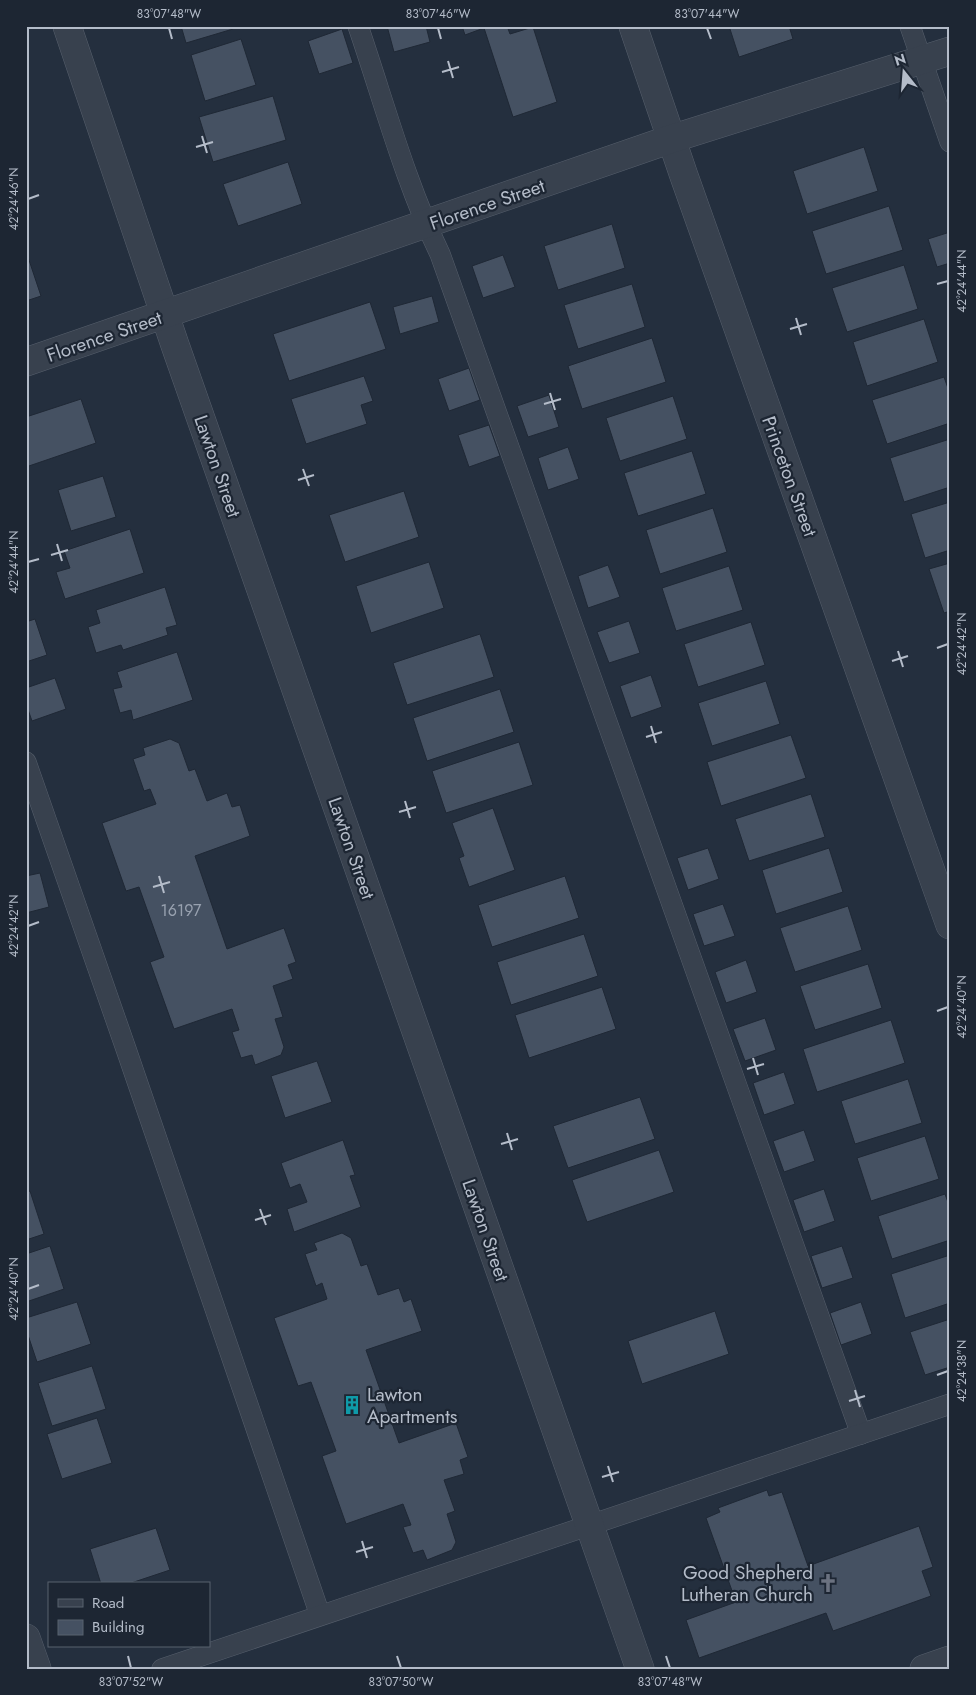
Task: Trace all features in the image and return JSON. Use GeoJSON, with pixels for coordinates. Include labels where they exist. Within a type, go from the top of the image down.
{"type":"FeatureCollection","features":[{"type":"Feature","properties":{"kind":"street","name":"Lawton Street"},"geometry":{"type":"LineString","coordinates":[[68,26],[166,316],[640,1669]]}},
{"type":"Feature","properties":{"kind":"street","name":"Princeton Street"},"geometry":{"type":"LineString","coordinates":[[633,26],[671,139],[950,925]]}},
{"type":"Feature","properties":{"kind":"street","name":"Florence Street"},"geometry":{"type":"LineString","coordinates":[[26,362],[166,316],[671,139],[950,51]]}},
{"type":"Feature","properties":{"kind":"street"},"geometry":{"type":"LineString","coordinates":[[26,1638],[37,1669]]}},
{"type":"Feature","properties":{"kind":"street"},"geometry":{"type":"LineString","coordinates":[[924,1669],[950,1660]]}},
{"type":"Feature","properties":{"kind":"lane"},"geometry":{"type":"LineString","coordinates":[[358,26],[426,225],[440,254],[861,1434]]}},
{"type":"Feature","properties":{"kind":"lane"},"geometry":{"type":"LineString","coordinates":[[910,26],[950,142]]}},
{"type":"Feature","properties":{"kind":"lane"},"geometry":{"type":"LineString","coordinates":[[26,762],[320,1615]]}},
{"type":"Feature","properties":{"kind":"lane"},"geometry":{"type":"LineString","coordinates":[[162,1669],[950,1404]]}},
{"type":"Feature","properties":{"kind":"building"},"geometry":{"type":"Polygon","coordinates":[[[181,26],[233,26],[233,29],[186,43],[181,26]]]}},
{"type":"Feature","properties":{"kind":"building"},"geometry":{"type":"Polygon","coordinates":[[[387,26],[426,26],[430,42],[394,52],[387,26]]]}},
{"type":"Feature","properties":{"kind":"building"},"geometry":{"type":"Polygon","coordinates":[[[462,26],[507,26],[510,34],[533,27],[557,102],[513,117],[484,28],[465,35],[462,26]]]}},
{"type":"Feature","properties":{"kind":"building"},"geometry":{"type":"Polygon","coordinates":[[[729,26],[789,26],[793,39],[739,57],[729,26]]]}},
{"type":"Feature","properties":{"kind":"building"},"geometry":{"type":"Polygon","coordinates":[[[342,29],[353,63],[319,74],[308,41],[342,29]]]}},
{"type":"Feature","properties":{"kind":"building"},"geometry":{"type":"Polygon","coordinates":[[[241,39],[256,85],[205,101],[191,55],[241,39]]]}},
{"type":"Feature","properties":{"kind":"building"},"geometry":{"type":"Polygon","coordinates":[[[273,96],[286,140],[213,162],[199,117],[273,96]]]}},
{"type":"Feature","properties":{"kind":"building"},"geometry":{"type":"Polygon","coordinates":[[[864,147],[878,191],[807,214],[793,171],[864,147]]]}},
{"type":"Feature","properties":{"kind":"building"},"geometry":{"type":"Polygon","coordinates":[[[288,162],[302,204],[238,226],[223,184],[288,162]]]}},
{"type":"Feature","properties":{"kind":"building"},"geometry":{"type":"Polygon","coordinates":[[[889,206],[903,250],[826,274],[812,231],[889,206]]]}},
{"type":"Feature","properties":{"kind":"building"},"geometry":{"type":"Polygon","coordinates":[[[612,224],[625,268],[558,290],[544,246],[612,224]]]}},
{"type":"Feature","properties":{"kind":"building"},"geometry":{"type":"Polygon","coordinates":[[[950,232],[950,263],[937,267],[928,239],[950,232]]]}},
{"type":"Feature","properties":{"kind":"building"},"geometry":{"type":"Polygon","coordinates":[[[26,251],[41,296],[26,301],[26,251]]]}},
{"type":"Feature","properties":{"kind":"building"},"geometry":{"type":"Polygon","coordinates":[[[503,255],[515,287],[483,298],[472,266],[503,255]]]}},
{"type":"Feature","properties":{"kind":"building"},"geometry":{"type":"Polygon","coordinates":[[[904,265],[918,309],[847,332],[832,288],[904,265]]]}},
{"type":"Feature","properties":{"kind":"building"},"geometry":{"type":"Polygon","coordinates":[[[632,284],[645,327],[578,349],[564,305],[632,284]]]}},
{"type":"Feature","properties":{"kind":"building"},"geometry":{"type":"Polygon","coordinates":[[[432,296],[439,322],[400,334],[393,307],[432,296]]]}},
{"type":"Feature","properties":{"kind":"building"},"geometry":{"type":"Polygon","coordinates":[[[370,302],[386,349],[289,381],[273,334],[370,302]]]}},
{"type":"Feature","properties":{"kind":"building"},"geometry":{"type":"Polygon","coordinates":[[[924,319],[938,362],[867,386],[853,342],[924,319]]]}},
{"type":"Feature","properties":{"kind":"building"},"geometry":{"type":"Polygon","coordinates":[[[652,338],[666,382],[582,409],[568,366],[652,338]]]}},
{"type":"Feature","properties":{"kind":"building"},"geometry":{"type":"Polygon","coordinates":[[[469,368],[480,400],[449,411],[438,379],[469,368]]]}},
{"type":"Feature","properties":{"kind":"building"},"geometry":{"type":"Polygon","coordinates":[[[364,376],[373,401],[361,405],[367,424],[306,444],[291,399],[364,376]]]}},
{"type":"Feature","properties":{"kind":"building"},"geometry":{"type":"Polygon","coordinates":[[[944,377],[950,394],[950,423],[887,444],[872,400],[944,377]]]}},
{"type":"Feature","properties":{"kind":"building"},"geometry":{"type":"Polygon","coordinates":[[[549,395],[559,427],[528,437],[517,406],[549,395]]]}},
{"type":"Feature","properties":{"kind":"building"},"geometry":{"type":"Polygon","coordinates":[[[673,396],[687,439],[620,461],[606,418],[673,396]]]}},
{"type":"Feature","properties":{"kind":"building"},"geometry":{"type":"Polygon","coordinates":[[[81,399],[96,443],[26,467],[26,417],[81,399]]]}},
{"type":"Feature","properties":{"kind":"building"},"geometry":{"type":"Polygon","coordinates":[[[489,425],[500,456],[469,467],[458,435],[489,425]]]}},
{"type":"Feature","properties":{"kind":"building"},"geometry":{"type":"Polygon","coordinates":[[[950,439],[950,487],[904,502],[890,458],[950,439]]]}},
{"type":"Feature","properties":{"kind":"building"},"geometry":{"type":"Polygon","coordinates":[[[568,447],[579,479],[548,490],[538,458],[568,447]]]}},
{"type":"Feature","properties":{"kind":"building"},"geometry":{"type":"Polygon","coordinates":[[[692,451],[706,494],[638,516],[624,473],[692,451]]]}},
{"type":"Feature","properties":{"kind":"building"},"geometry":{"type":"Polygon","coordinates":[[[103,476],[116,517],[71,531],[58,490],[103,476]]]}},
{"type":"Feature","properties":{"kind":"building"},"geometry":{"type":"Polygon","coordinates":[[[404,491],[419,537],[345,562],[329,515],[404,491]]]}},
{"type":"Feature","properties":{"kind":"building"},"geometry":{"type":"Polygon","coordinates":[[[950,502],[950,550],[925,558],[911,514],[950,502]]]}},
{"type":"Feature","properties":{"kind":"building"},"geometry":{"type":"Polygon","coordinates":[[[713,508],[727,552],[660,574],[646,530],[713,508]]]}},
{"type":"Feature","properties":{"kind":"building"},"geometry":{"type":"Polygon","coordinates":[[[130,529],[144,573],[65,599],[56,572],[70,568],[64,551],[130,529]]]}},
{"type":"Feature","properties":{"kind":"building"},"geometry":{"type":"Polygon","coordinates":[[[429,562],[444,608],[371,633],[356,586],[429,562]]]}},
{"type":"Feature","properties":{"kind":"building"},"geometry":{"type":"Polygon","coordinates":[[[950,563],[950,611],[944,613],[929,569],[950,563]]]}},
{"type":"Feature","properties":{"kind":"building"},"geometry":{"type":"Polygon","coordinates":[[[608,565],[620,597],[588,608],[578,576],[608,565]]]}},
{"type":"Feature","properties":{"kind":"building"},"geometry":{"type":"Polygon","coordinates":[[[729,566],[743,610],[676,631],[662,588],[729,566]]]}},
{"type":"Feature","properties":{"kind":"building"},"geometry":{"type":"Polygon","coordinates":[[[165,587],[177,625],[166,628],[168,635],[123,650],[121,645],[96,653],[88,627],[100,623],[96,610],[165,587]]]}},
{"type":"Feature","properties":{"kind":"building"},"geometry":{"type":"Polygon","coordinates":[[[35,619],[47,655],[26,662],[26,622],[35,619]]]}},
{"type":"Feature","properties":{"kind":"building"},"geometry":{"type":"Polygon","coordinates":[[[629,621],[640,653],[609,663],[597,632],[629,621]]]}},
{"type":"Feature","properties":{"kind":"building"},"geometry":{"type":"Polygon","coordinates":[[[751,622],[765,665],[698,687],[684,644],[751,622]]]}},
{"type":"Feature","properties":{"kind":"building"},"geometry":{"type":"Polygon","coordinates":[[[480,634],[494,677],[407,705],[393,663],[480,634]]]}},
{"type":"Feature","properties":{"kind":"building"},"geometry":{"type":"Polygon","coordinates":[[[177,652],[193,700],[133,720],[131,710],[120,713],[113,689],[122,687],[117,672],[177,652]]]}},
{"type":"Feature","properties":{"kind":"building"},"geometry":{"type":"Polygon","coordinates":[[[651,675],[662,707],[631,718],[620,686],[651,675]]]}},
{"type":"Feature","properties":{"kind":"building"},"geometry":{"type":"Polygon","coordinates":[[[55,678],[66,709],[32,721],[26,704],[26,688],[55,678]]]}},
{"type":"Feature","properties":{"kind":"building"},"geometry":{"type":"Polygon","coordinates":[[[766,681],[780,724],[712,746],[698,703],[766,681]]]}},
{"type":"Feature","properties":{"kind":"building"},"geometry":{"type":"Polygon","coordinates":[[[500,689],[514,732],[427,761],[413,718],[500,689]]]}},
{"type":"Feature","properties":{"kind":"building"},"geometry":{"type":"Polygon","coordinates":[[[791,735],[806,778],[721,806],[707,762],[791,735]]]}},
{"type":"Feature","properties":{"kind":"building"},"geometry":{"type":"Polygon","coordinates":[[[170,739],[179,743],[189,771],[195,769],[207,801],[227,793],[232,807],[240,805],[250,836],[195,856],[227,949],[284,928],[296,962],[288,965],[293,979],[273,986],[283,1017],[275,1019],[284,1047],[281,1055],[255,1065],[252,1055],[241,1058],[232,1032],[239,1030],[232,1009],[174,1029],[150,962],[164,957],[139,887],[126,891],[102,823],[156,804],[150,789],[144,791],[133,759],[145,755],[143,748],[170,739]]]}},
{"type":"Feature","properties":{"kind":"building"},"geometry":{"type":"Polygon","coordinates":[[[519,742],[533,785],[446,813],[432,771],[519,742]]]}},
{"type":"Feature","properties":{"kind":"building"},"geometry":{"type":"Polygon","coordinates":[[[811,794],[825,837],[749,861],[735,819],[811,794]]]}},
{"type":"Feature","properties":{"kind":"building"},"geometry":{"type":"Polygon","coordinates":[[[493,808],[515,870],[469,887],[459,858],[464,856],[452,823],[493,808]]]}},
{"type":"Feature","properties":{"kind":"building"},"geometry":{"type":"Polygon","coordinates":[[[708,848],[719,879],[688,890],[677,858],[708,848]]]}},
{"type":"Feature","properties":{"kind":"building"},"geometry":{"type":"Polygon","coordinates":[[[829,848],[843,892],[776,914],[762,870],[829,848]]]}},
{"type":"Feature","properties":{"kind":"building"},"geometry":{"type":"Polygon","coordinates":[[[40,873],[49,907],[26,913],[26,876],[40,873]]]}},
{"type":"Feature","properties":{"kind":"building"},"geometry":{"type":"Polygon","coordinates":[[[565,876],[579,918],[492,947],[478,905],[565,876]]]}},
{"type":"Feature","properties":{"kind":"building"},"geometry":{"type":"Polygon","coordinates":[[[723,904],[735,936],[704,946],[693,914],[723,904]]]}},
{"type":"Feature","properties":{"kind":"building"},"geometry":{"type":"Polygon","coordinates":[[[848,906],[862,950],[795,972],[780,928],[848,906]]]}},
{"type":"Feature","properties":{"kind":"building"},"geometry":{"type":"Polygon","coordinates":[[[584,934],[598,976],[511,1005],[497,962],[584,934]]]}},
{"type":"Feature","properties":{"kind":"building"},"geometry":{"type":"Polygon","coordinates":[[[746,960],[757,992],[726,1003],[715,972],[746,960]]]}},
{"type":"Feature","properties":{"kind":"building"},"geometry":{"type":"Polygon","coordinates":[[[868,964],[882,1008],[815,1030],[800,986],[868,964]]]}},
{"type":"Feature","properties":{"kind":"building"},"geometry":{"type":"Polygon","coordinates":[[[602,987],[616,1029],[529,1058],[515,1015],[602,987]]]}},
{"type":"Feature","properties":{"kind":"building"},"geometry":{"type":"Polygon","coordinates":[[[765,1018],[776,1050],[745,1061],[733,1029],[765,1018]]]}},
{"type":"Feature","properties":{"kind":"building"},"geometry":{"type":"Polygon","coordinates":[[[891,1020],[905,1063],[817,1092],[803,1049],[891,1020]]]}},
{"type":"Feature","properties":{"kind":"building"},"geometry":{"type":"Polygon","coordinates":[[[317,1061],[332,1102],[285,1118],[271,1076],[317,1061]]]}},
{"type":"Feature","properties":{"kind":"building"},"geometry":{"type":"Polygon","coordinates":[[[784,1072],[795,1104],[764,1115],[753,1083],[784,1072]]]}},
{"type":"Feature","properties":{"kind":"building"},"geometry":{"type":"Polygon","coordinates":[[[908,1079],[922,1123],[855,1144],[841,1101],[908,1079]]]}},
{"type":"Feature","properties":{"kind":"building"},"geometry":{"type":"Polygon","coordinates":[[[640,1097],[655,1139],[568,1168],[553,1126],[640,1097]]]}},
{"type":"Feature","properties":{"kind":"building"},"geometry":{"type":"Polygon","coordinates":[[[804,1130],[815,1161],[784,1172],[773,1141],[804,1130]]]}},
{"type":"Feature","properties":{"kind":"building"},"geometry":{"type":"Polygon","coordinates":[[[925,1136],[939,1179],[871,1201],[857,1158],[925,1136]]]}},
{"type":"Feature","properties":{"kind":"building"},"geometry":{"type":"Polygon","coordinates":[[[343,1140],[355,1175],[350,1176],[361,1207],[294,1232],[287,1209],[307,1202],[300,1184],[290,1188],[281,1163],[343,1140]]]}},
{"type":"Feature","properties":{"kind":"building"},"geometry":{"type":"Polygon","coordinates":[[[659,1150],[674,1192],[587,1222],[572,1180],[659,1150]]]}},
{"type":"Feature","properties":{"kind":"building"},"geometry":{"type":"Polygon","coordinates":[[[824,1189],[835,1221],[804,1232],[793,1200],[824,1189]]]}},
{"type":"Feature","properties":{"kind":"building"},"geometry":{"type":"Polygon","coordinates":[[[30,1191],[44,1234],[26,1240],[26,1192],[30,1191]]]}},
{"type":"Feature","properties":{"kind":"building"},"geometry":{"type":"Polygon","coordinates":[[[945,1194],[950,1208],[950,1240],[892,1259],[878,1216],[945,1194]]]}},
{"type":"Feature","properties":{"kind":"building","name":"Lawton Apartments"},"geometry":{"type":"Polygon","coordinates":[[[342,1233],[351,1238],[361,1266],[367,1264],[378,1295],[399,1288],[404,1302],[411,1299],[422,1331],[366,1350],[399,1443],[456,1423],[468,1457],[460,1460],[464,1474],[444,1480],[455,1511],[447,1514],[456,1542],[452,1550],[427,1560],[423,1550],[413,1553],[403,1527],[411,1525],[403,1504],[346,1524],[322,1456],[336,1451],[311,1382],[298,1386],[274,1318],[327,1299],[322,1283],[316,1286],[305,1254],[317,1250],[314,1243],[342,1233]]]}},
{"type":"Feature","properties":{"kind":"building"},"geometry":{"type":"Polygon","coordinates":[[[50,1246],[64,1289],[26,1302],[26,1254],[50,1246]]]}},
{"type":"Feature","properties":{"kind":"building"},"geometry":{"type":"Polygon","coordinates":[[[842,1246],[853,1278],[822,1288],[811,1256],[842,1246]]]}},
{"type":"Feature","properties":{"kind":"building"},"geometry":{"type":"Polygon","coordinates":[[[950,1255],[950,1303],[905,1318],[891,1274],[950,1255]]]}},
{"type":"Feature","properties":{"kind":"building"},"geometry":{"type":"Polygon","coordinates":[[[77,1302],[91,1344],[37,1362],[26,1329],[26,1318],[77,1302]]]}},
{"type":"Feature","properties":{"kind":"building"},"geometry":{"type":"Polygon","coordinates":[[[861,1302],[872,1334],[841,1345],[830,1313],[861,1302]]]}},
{"type":"Feature","properties":{"kind":"building"},"geometry":{"type":"Polygon","coordinates":[[[715,1311],[729,1354],[642,1384],[628,1341],[715,1311]]]}},
{"type":"Feature","properties":{"kind":"building"},"geometry":{"type":"Polygon","coordinates":[[[950,1319],[950,1367],[925,1375],[910,1332],[950,1319]]]}},
{"type":"Feature","properties":{"kind":"building"},"geometry":{"type":"Polygon","coordinates":[[[92,1366],[106,1409],[52,1426],[38,1383],[92,1366]]]}},
{"type":"Feature","properties":{"kind":"building"},"geometry":{"type":"Polygon","coordinates":[[[97,1418],[112,1463],[62,1479],[47,1434],[97,1418]]]}},
{"type":"Feature","properties":{"kind":"building","name":"Good Shepherd Lutheran Church"},"geometry":{"type":"Polygon","coordinates":[[[767,1490],[769,1496],[782,1492],[808,1566],[919,1526],[933,1567],[922,1571],[931,1596],[833,1631],[826,1613],[699,1658],[686,1620],[736,1602],[706,1518],[720,1512],[718,1508],[767,1490]]]}},
{"type":"Feature","properties":{"kind":"building"},"geometry":{"type":"Polygon","coordinates":[[[156,1528],[170,1570],[134,1582],[100,1582],[90,1549],[156,1528]]]}},
{"type":"Feature","properties":{"kind":"place","name":"Lawton Apartments"},"geometry":{"type":"Point","coordinates":[352,1405]}},
{"type":"Feature","properties":{"kind":"place","name":"Good Shepherd Lutheran Church"},"geometry":{"type":"Point","coordinates":[828,1583]}}]}
